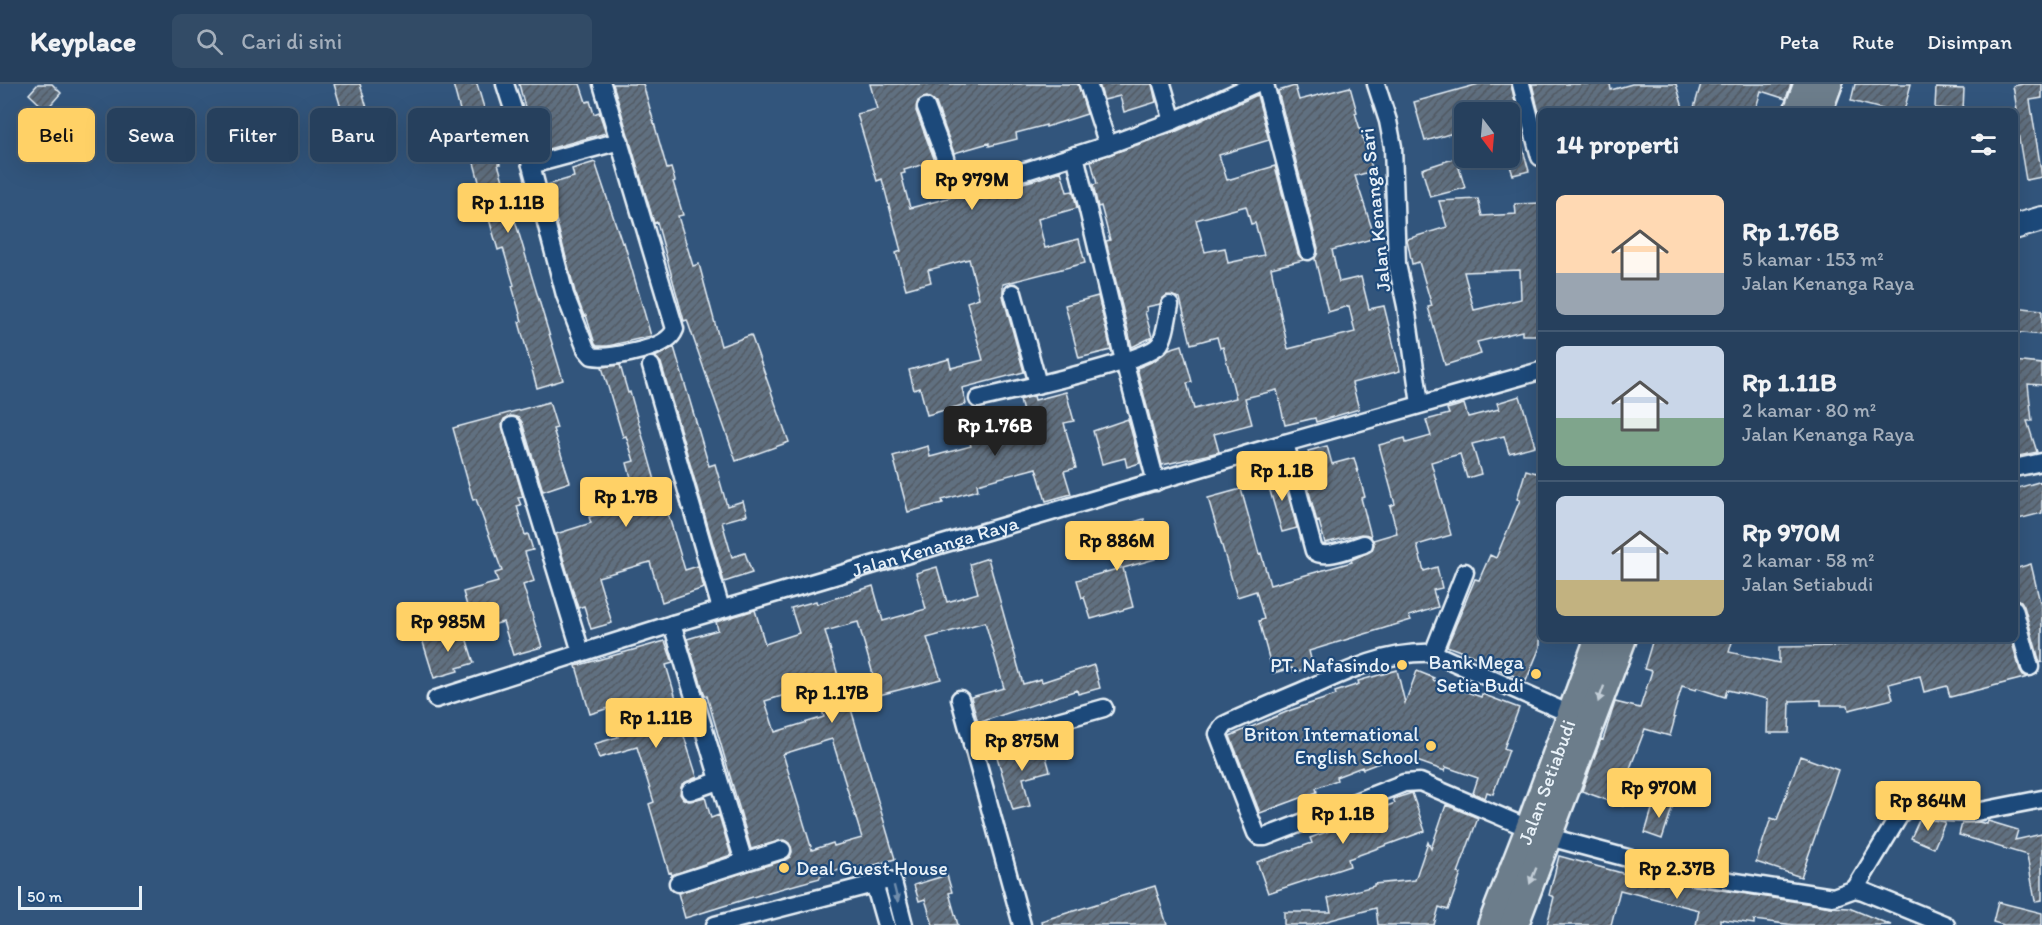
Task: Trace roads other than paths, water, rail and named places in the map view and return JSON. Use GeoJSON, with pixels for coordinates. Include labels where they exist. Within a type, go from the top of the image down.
{"type":"FeatureCollection","features":[{"type":"Feature","properties":{"kind":"main road"},"geometry":{"type":"LineString","coordinates":[[1799,108],[1808,84]]}},
{"type":"Feature","properties":{"kind":"main road"},"geometry":{"type":"LineString","coordinates":[[1819,108],[1828,84]]}},
{"type":"Feature","properties":{"kind":"main road","name":"Jalan Setiabudi"},"geometry":{"type":"LineString","coordinates":[[1514,925],[1570,714],[1598,642]]}},
{"type":"Feature","properties":{"kind":"main road","name":"Jalan Setiabudi"},"geometry":{"type":"LineString","coordinates":[[1492,925],[1539,833],[1621,642]]}},
{"type":"Feature","properties":{"kind":"street"},"geometry":{"type":"LineString","coordinates":[[505,84],[531,165],[565,296],[586,349],[592,356],[612,357],[662,343],[669,339],[675,329],[602,84]]}},
{"type":"Feature","properties":{"kind":"street"},"geometry":{"type":"LineString","coordinates":[[1088,84],[1108,146]]}},
{"type":"Feature","properties":{"kind":"street"},"geometry":{"type":"LineString","coordinates":[[1162,84],[1173,121]]}},
{"type":"Feature","properties":{"kind":"street"},"geometry":{"type":"LineString","coordinates":[[926,106],[945,158],[950,182],[955,187],[1029,171],[1108,146],[1173,121],[1256,84]]}},
{"type":"Feature","properties":{"kind":"street"},"geometry":{"type":"LineString","coordinates":[[1265,84],[1308,251]]}},
{"type":"Feature","properties":{"kind":"street","name":"Jalan Kenanga Sari"},"geometry":{"type":"LineString","coordinates":[[1377,84],[1393,147],[1397,264],[1406,306],[1420,404]]}},
{"type":"Feature","properties":{"kind":"street"},"geometry":{"type":"LineString","coordinates":[[1521,84],[1538,149]]}},
{"type":"Feature","properties":{"kind":"street"},"geometry":{"type":"LineString","coordinates":[[531,165],[620,141]]}},
{"type":"Feature","properties":{"kind":"street"},"geometry":{"type":"LineString","coordinates":[[1075,155],[1124,361],[1156,482]]}},
{"type":"Feature","properties":{"kind":"street"},"geometry":{"type":"LineString","coordinates":[[2018,226],[2042,219]]}},
{"type":"Feature","properties":{"kind":"street"},"geometry":{"type":"LineString","coordinates":[[1013,293],[1038,384]]}},
{"type":"Feature","properties":{"kind":"street"},"geometry":{"type":"LineString","coordinates":[[978,399],[1124,361],[1155,348],[1161,343],[1170,305]]}},
{"type":"Feature","properties":{"kind":"street"},"geometry":{"type":"LineString","coordinates":[[651,366],[721,609]]}},
{"type":"Feature","properties":{"kind":"street","name":"Jalan Kenanga Raya"},"geometry":{"type":"LineString","coordinates":[[436,699],[581,651],[721,609],[1285,442],[1538,372]]}},
{"type":"Feature","properties":{"kind":"street"},"geometry":{"type":"LineString","coordinates":[[512,426],[581,651]]}},
{"type":"Feature","properties":{"kind":"street"},"geometry":{"type":"LineString","coordinates":[[1285,442],[1316,554],[1324,555],[1364,544]]}},
{"type":"Feature","properties":{"kind":"street"},"geometry":{"type":"LineString","coordinates":[[2018,467],[2042,462]]}},
{"type":"Feature","properties":{"kind":"street"},"geometry":{"type":"LineString","coordinates":[[1433,653],[1465,572]]}},
{"type":"Feature","properties":{"kind":"street"},"geometry":{"type":"LineString","coordinates":[[672,624],[744,862]]}},
{"type":"Feature","properties":{"kind":"street"},"geometry":{"type":"LineString","coordinates":[[2018,624],[2030,667]]}},
{"type":"Feature","properties":{"kind":"street"},"geometry":{"type":"LineString","coordinates":[[1570,714],[1433,653],[1403,654],[1352,669],[1221,727],[1219,738],[1260,837],[1394,786],[1413,782],[1429,785],[1539,833],[1691,875],[1833,897],[1855,889],[1946,925]]}},
{"type":"Feature","properties":{"kind":"street"},"geometry":{"type":"LineString","coordinates":[[960,699],[1022,925]]}},
{"type":"Feature","properties":{"kind":"street"},"geometry":{"type":"LineString","coordinates":[[972,745],[1104,708]]}},
{"type":"Feature","properties":{"kind":"street"},"geometry":{"type":"LineString","coordinates":[[690,791],[718,781]]}},
{"type":"Feature","properties":{"kind":"street"},"geometry":{"type":"LineString","coordinates":[[1855,889],[1901,813],[1908,808],[1913,806],[1971,813],[2042,799]]}},
{"type":"Feature","properties":{"kind":"street"},"geometry":{"type":"LineString","coordinates":[[678,883],[782,850]]}},
{"type":"Feature","properties":{"kind":"street"},"geometry":{"type":"LineString","coordinates":[[715,925],[888,880],[892,881],[904,925]]}},
{"type":"Feature","properties":{"kind":"street"},"geometry":{"type":"LineString","coordinates":[[874,883],[886,925]]}},
{"type":"Feature","properties":{"kind":"place","name":"PT. Nafasindo"},"geometry":{"type":"Point","coordinates":[1402,665]}},
{"type":"Feature","properties":{"kind":"place","name":"Bank Mega Setia Budi"},"geometry":{"type":"Point","coordinates":[1536,674]}},
{"type":"Feature","properties":{"kind":"place","name":"Briton International English School"},"geometry":{"type":"Point","coordinates":[1431,746]}},
{"type":"Feature","properties":{"kind":"place","name":"Deal Guest House"},"geometry":{"type":"Point","coordinates":[784,868]}}]}
